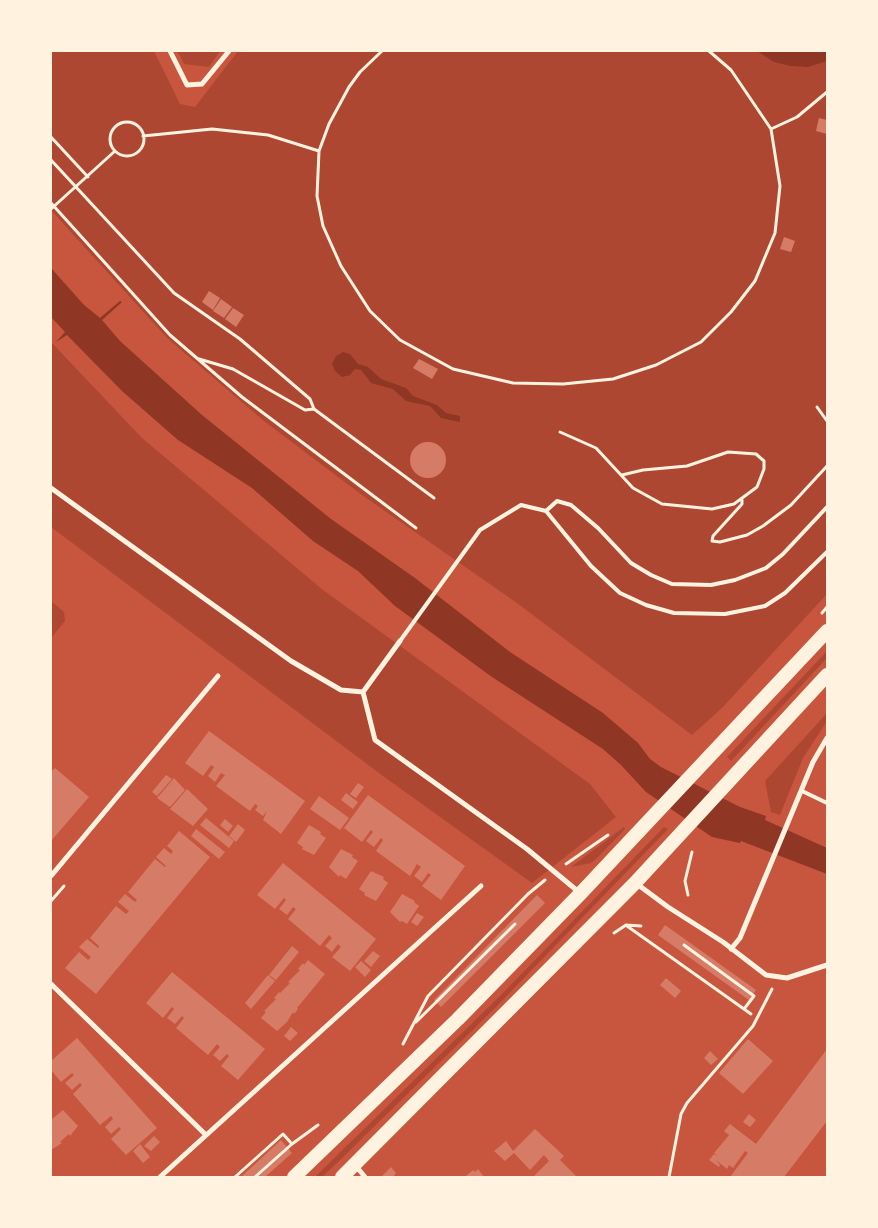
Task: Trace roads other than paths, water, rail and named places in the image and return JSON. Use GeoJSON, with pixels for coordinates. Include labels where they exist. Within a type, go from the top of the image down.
{"type":"FeatureCollection","features":[{"type":"Feature","properties":{"kind":"highway"},"geometry":{"type":"LineString","coordinates":[[294,1177],[458,1019],[581,893],[827,631]]}},
{"type":"Feature","properties":{"kind":"highway"},"geometry":{"type":"LineString","coordinates":[[342,1177],[635,882],[655,858],[827,675]]}},
{"type":"Feature","properties":{"kind":"street"},"geometry":{"type":"LineString","coordinates":[[170,51],[187,85],[202,84],[229,51]]}},
{"type":"Feature","properties":{"kind":"street"},"geometry":{"type":"LineString","coordinates":[[51,488],[292,662],[341,690],[363,692]]}},
{"type":"Feature","properties":{"kind":"street"},"geometry":{"type":"LineString","coordinates":[[400,641],[363,692],[375,740],[527,849],[581,893]]}},
{"type":"Feature","properties":{"kind":"street"},"geometry":{"type":"LineString","coordinates":[[51,876],[218,676]]}},
{"type":"Feature","properties":{"kind":"street"},"geometry":{"type":"LineString","coordinates":[[731,948],[740,938],[802,790],[827,738]]}},
{"type":"Feature","properties":{"kind":"street"},"geometry":{"type":"LineString","coordinates":[[635,882],[731,948],[766,976],[787,978],[827,965]]}},
{"type":"Feature","properties":{"kind":"street"},"geometry":{"type":"LineString","coordinates":[[160,1177],[481,886]]}},
{"type":"Feature","properties":{"kind":"street"},"geometry":{"type":"LineString","coordinates":[[51,984],[206,1135]]}},
{"type":"Feature","properties":{"kind":"street"},"geometry":{"type":"LineString","coordinates":[[354,1165],[364,1177]]}},
{"type":"Feature","properties":{"kind":"lane"},"geometry":{"type":"LineString","coordinates":[[546,511],[557,501],[571,505],[598,528],[630,563],[672,584],[711,585],[736,580],[766,568],[783,554],[827,507]]}},
{"type":"Feature","properties":{"kind":"lane"},"geometry":{"type":"LineString","coordinates":[[400,641],[480,530],[521,505],[546,511],[591,566],[620,593],[646,605],[674,613],[725,614],[765,606],[785,593],[827,552]]}},
{"type":"Feature","properties":{"kind":"lane"},"geometry":{"type":"LineString","coordinates":[[802,790],[827,802]]}}]}
